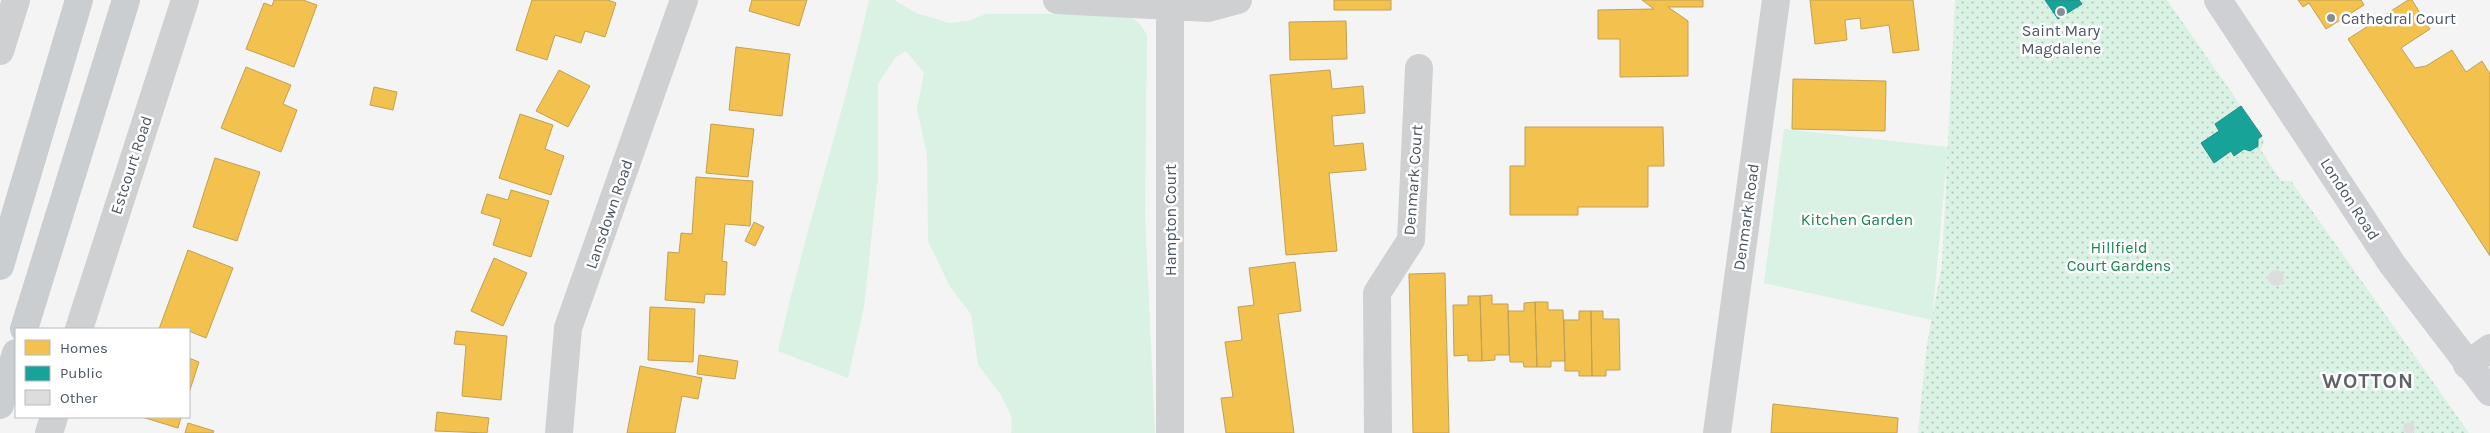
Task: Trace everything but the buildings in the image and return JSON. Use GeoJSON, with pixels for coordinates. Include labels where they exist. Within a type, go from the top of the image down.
{"type":"FeatureCollection","features":[{"type":"Feature","properties":{"kind":"main road"},"geometry":{"type":"LineString","coordinates":[[0,266],[79,0]]}},
{"type":"Feature","properties":{"kind":"main road"},"geometry":{"type":"LineString","coordinates":[[24,328],[126,0]]}},
{"type":"Feature","properties":{"kind":"main road","name":"London Road"},"geometry":{"type":"LineString","coordinates":[[2218,0],[2392,264],[2467,365],[2490,392]]}},
{"type":"Feature","properties":{"kind":"main road"},"geometry":{"type":"LineString","coordinates":[[0,405],[15,356]]}},
{"type":"Feature","properties":{"kind":"street"},"geometry":{"type":"LineString","coordinates":[[0,51],[16,0]]}},
{"type":"Feature","properties":{"kind":"street","name":"Estcourt Road"},"geometry":{"type":"LineString","coordinates":[[79,328],[185,0]]}},
{"type":"Feature","properties":{"kind":"street","name":"Lansdown Road"},"geometry":{"type":"LineString","coordinates":[[559,433],[568,328],[684,0]]}},
{"type":"Feature","properties":{"kind":"street"},"geometry":{"type":"LineString","coordinates":[[1057,0],[1208,8],[1238,0]]}},
{"type":"Feature","properties":{"kind":"street","name":"Denmark Road"},"geometry":{"type":"LineString","coordinates":[[1717,433],[1776,0]]}},
{"type":"Feature","properties":{"kind":"street","name":"Hampton Court"},"geometry":{"type":"LineString","coordinates":[[1170,7],[1170,433]]}},
{"type":"Feature","properties":{"kind":"street","name":"Denmark Court"},"geometry":{"type":"LineString","coordinates":[[1378,433],[1377,293],[1411,240],[1419,68]]}},
{"type":"Feature","properties":{"kind":"street"},"geometry":{"type":"LineString","coordinates":[[2467,365],[2490,348]]}},
{"type":"Feature","properties":{"kind":"street"},"geometry":{"type":"LineString","coordinates":[[49,433],[54,418]]}},
{"type":"Feature","properties":{"kind":"green space"},"geometry":{"type":"Polygon","coordinates":[[[869,0],[894,0],[916,13],[949,23],[968,21],[986,14],[1113,14],[1133,19],[1144,29],[1147,35],[1145,215],[1155,433],[1011,433],[1012,418],[1001,395],[978,365],[971,314],[950,287],[928,241],[927,155],[917,109],[924,73],[906,51],[895,58],[878,84],[878,177],[864,307],[848,378],[778,351],[869,0]]]}},
{"type":"Feature","properties":{"kind":"green space","name":"Hillfield Court Gardens"},"geometry":{"type":"Polygon","coordinates":[[[1955,0],[2167,0],[2255,126],[2264,141],[2261,150],[2281,181],[2291,181],[2469,433],[1918,433],[1927,344],[1942,265],[1955,0]]]}},
{"type":"Feature","properties":{"kind":"green space","name":"Kitchen Garden"},"geometry":{"type":"Polygon","coordinates":[[[1784,129],[1948,147],[1932,320],[1764,283],[1784,129]]]}},
{"type":"Feature","properties":{"kind":"place","name":"Saint Mary Magdalene"},"geometry":{"type":"Point","coordinates":[2061,12]}},
{"type":"Feature","properties":{"kind":"place","name":"Cathedral Court"},"geometry":{"type":"Point","coordinates":[2331,18]}},
{"type":"Feature","properties":{"kind":"district","name":"WOTTON"},"geometry":{"type":"Point","coordinates":[2368,381]}}]}
